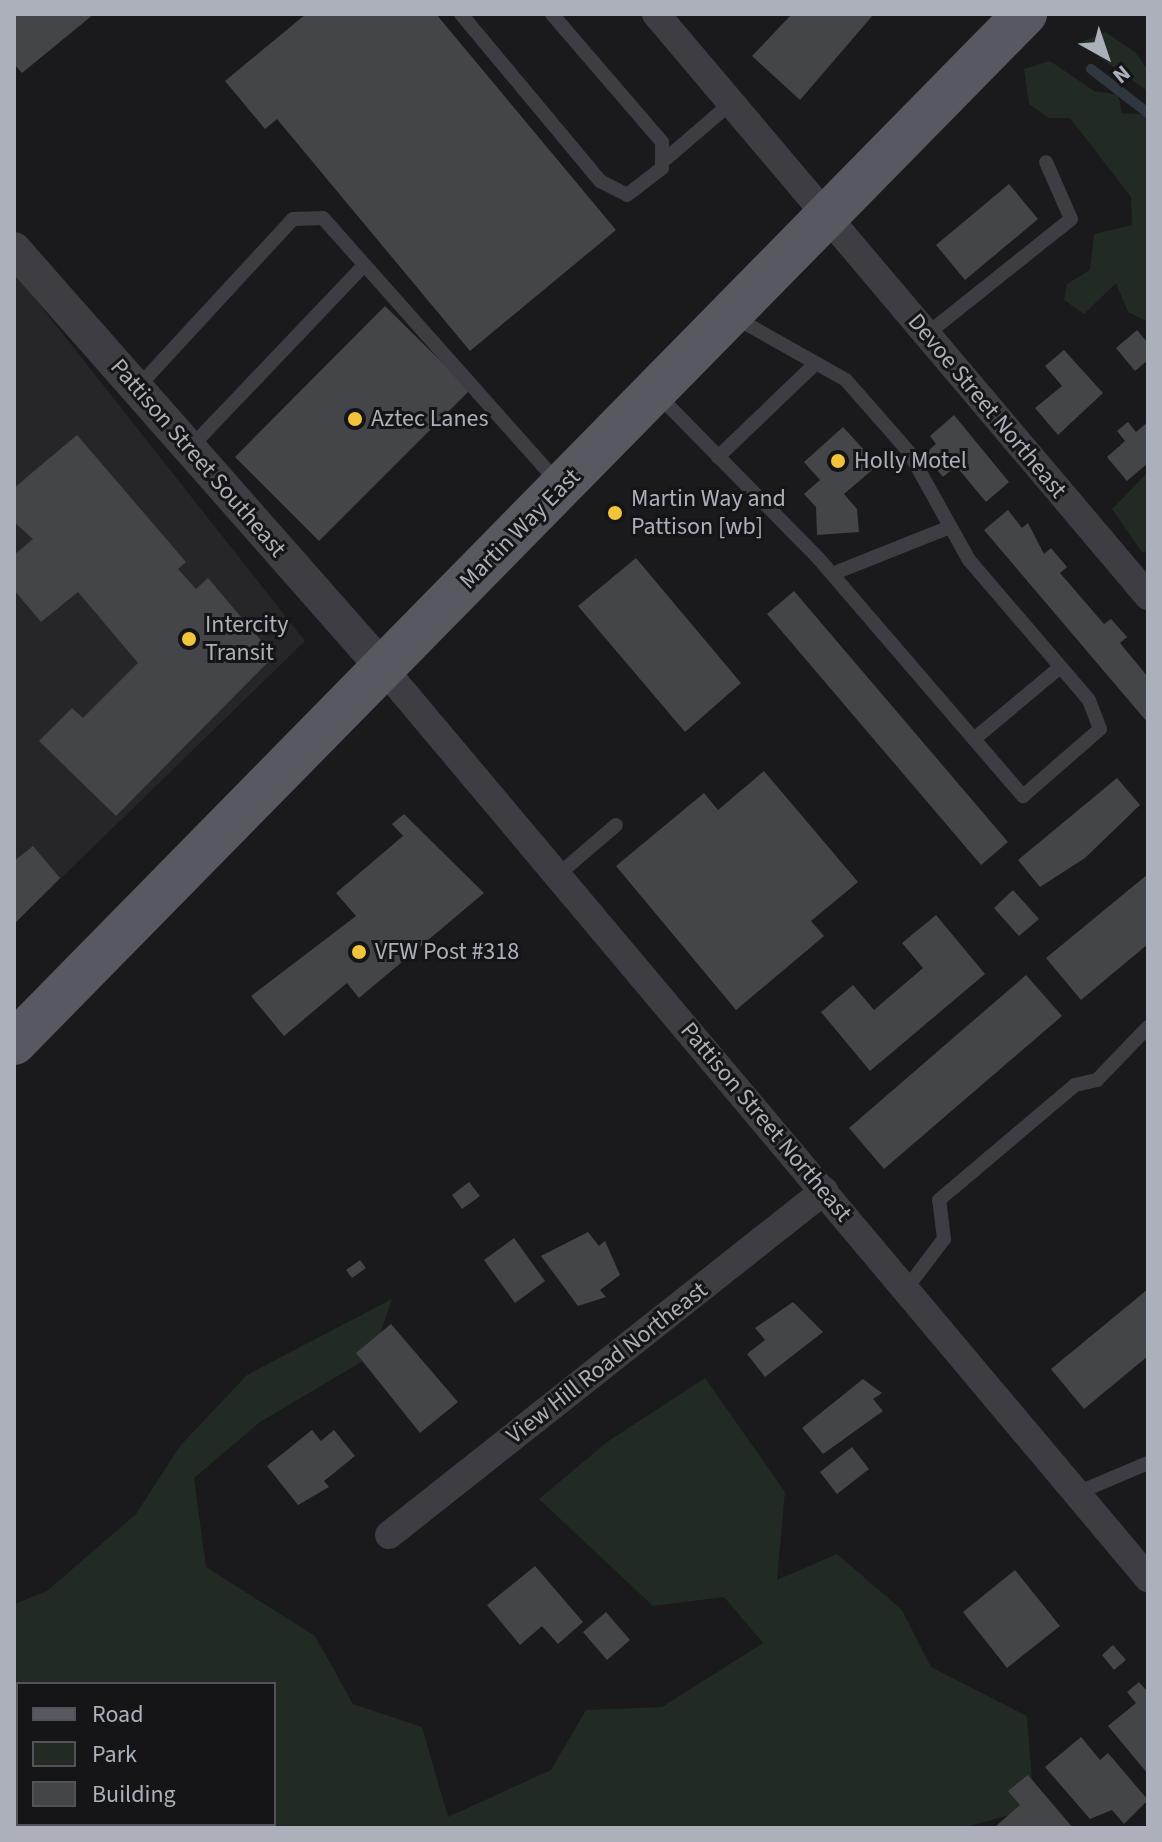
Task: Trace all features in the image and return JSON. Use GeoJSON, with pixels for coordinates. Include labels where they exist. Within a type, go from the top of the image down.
{"type":"FeatureCollection","features":[{"type":"Feature","properties":{"kind":"main road","name":"Martin Way East"},"geometry":{"type":"LineString","coordinates":[[14,1043],[1025,14]]}},
{"type":"Feature","properties":{"kind":"street","name":"Devoe Street Northeast"},"geometry":{"type":"LineString","coordinates":[[656,14],[1148,596]]}},
{"type":"Feature","properties":{"kind":"street","name":"Pattison Street Southeast"},"geometry":{"type":"LineString","coordinates":[[14,249],[383,668]]}},
{"type":"Feature","properties":{"kind":"street","name":"Pattison Street Northeast"},"geometry":{"type":"LineString","coordinates":[[383,668],[1148,1578]]}},
{"type":"Feature","properties":{"kind":"street","name":"View Hill Road Northeast"},"geometry":{"type":"LineString","coordinates":[[389,1535],[824,1191]]}},
{"type":"Feature","properties":{"kind":"lane"},"geometry":{"type":"LineString","coordinates":[[461,14],[614,194],[627,195],[731,103]]}},
{"type":"Feature","properties":{"kind":"lane"},"geometry":{"type":"LineString","coordinates":[[552,14],[662,142],[667,158]]}},
{"type":"Feature","properties":{"kind":"lane"},"geometry":{"type":"LineString","coordinates":[[927,334],[1071,219],[1046,162]]}},
{"type":"Feature","properties":{"kind":"lane"},"geometry":{"type":"LineString","coordinates":[[136,388],[293,219],[323,218],[562,487]]}},
{"type":"Feature","properties":{"kind":"lane"},"geometry":{"type":"LineString","coordinates":[[190,448],[364,265]]}},
{"type":"Feature","properties":{"kind":"lane"},"geometry":{"type":"LineString","coordinates":[[654,392],[832,574],[1023,796],[1100,729],[1089,700],[1058,669],[950,527],[909,452],[846,380],[813,366],[730,315]]}},
{"type":"Feature","properties":{"kind":"lane"},"geometry":{"type":"LineString","coordinates":[[718,457],[813,366]]}},
{"type":"Feature","properties":{"kind":"lane"},"geometry":{"type":"LineString","coordinates":[[832,574],[950,527]]}},
{"type":"Feature","properties":{"kind":"lane"},"geometry":{"type":"LineString","coordinates":[[974,739],[1058,669]]}},
{"type":"Feature","properties":{"kind":"lane"},"geometry":{"type":"LineString","coordinates":[[559,874],[616,825]]}},
{"type":"Feature","properties":{"kind":"lane"},"geometry":{"type":"LineString","coordinates":[[906,1289],[944,1239],[939,1200],[1075,1085],[1097,1080],[1148,1027]]}},
{"type":"Feature","properties":{"kind":"lane"},"geometry":{"type":"LineString","coordinates":[[1077,1493],[1148,1463]]}},
{"type":"Feature","properties":{"kind":"shaded area"},"geometry":{"type":"Polygon","coordinates":[[[14,272],[305,641],[14,924],[14,272]]]}},
{"type":"Feature","properties":{"kind":"green space"},"geometry":{"type":"Polygon","coordinates":[[[1105,32],[1135,52],[1148,70],[1148,91],[1079,43],[1105,32]]]}},
{"type":"Feature","properties":{"kind":"green space"},"geometry":{"type":"Polygon","coordinates":[[[1050,61],[1094,91],[1118,95],[1122,113],[1148,115],[1148,322],[1128,312],[1116,283],[1084,314],[1064,300],[1067,284],[1090,270],[1094,234],[1132,225],[1131,197],[1070,118],[1049,118],[1029,104],[1024,69],[1050,61]]]}},
{"type":"Feature","properties":{"kind":"green space"},"geometry":{"type":"Polygon","coordinates":[[[1148,472],[1148,551],[1142,552],[1112,509],[1148,472]]]}},
{"type":"Feature","properties":{"kind":"green space"},"geometry":{"type":"Polygon","coordinates":[[[392,1299],[373,1355],[260,1422],[194,1478],[206,1567],[315,1636],[353,1704],[422,1727],[448,1817],[551,1770],[586,1710],[662,1707],[763,1643],[724,1597],[653,1606],[539,1499],[607,1442],[705,1378],[785,1492],[777,1580],[837,1554],[902,1610],[931,1667],[1027,1716],[1034,1808],[962,1828],[14,1828],[14,1604],[47,1591],[136,1514],[180,1446],[247,1375],[392,1299]]]}},
{"type":"Feature","properties":{"kind":"building"},"geometry":{"type":"Polygon","coordinates":[[[14,14],[94,14],[22,73],[14,64],[14,14]]]}},
{"type":"Feature","properties":{"kind":"building"},"geometry":{"type":"Polygon","coordinates":[[[306,14],[436,14],[616,230],[470,351],[277,119],[265,129],[225,81],[306,14]]]}},
{"type":"Feature","properties":{"kind":"building"},"geometry":{"type":"Polygon","coordinates":[[[792,14],[874,14],[800,100],[752,56],[792,14]]]}},
{"type":"Feature","properties":{"kind":"building"},"geometry":{"type":"Polygon","coordinates":[[[1009,184],[1038,219],[965,280],[936,245],[1009,184]]]}},
{"type":"Feature","properties":{"kind":"building"},"geometry":{"type":"Polygon","coordinates":[[[385,306],[470,390],[319,541],[235,457],[385,306]]]}},
{"type":"Feature","properties":{"kind":"building"},"geometry":{"type":"Polygon","coordinates":[[[1137,330],[1148,343],[1148,360],[1135,371],[1116,348],[1137,330]]]}},
{"type":"Feature","properties":{"kind":"building"},"geometry":{"type":"Polygon","coordinates":[[[1064,350],[1103,393],[1058,435],[1035,408],[1062,386],[1045,366],[1064,350]]]}},
{"type":"Feature","properties":{"kind":"building"},"geometry":{"type":"Polygon","coordinates":[[[954,415],[1009,482],[986,502],[956,466],[943,477],[924,454],[936,444],[930,436],[954,415]]]}},
{"type":"Feature","properties":{"kind":"building"},"geometry":{"type":"Polygon","coordinates":[[[1128,422],[1136,432],[1148,422],[1148,463],[1127,481],[1107,457],[1125,441],[1117,431],[1128,422]]]}},
{"type":"Feature","properties":{"kind":"building"},"geometry":{"type":"Polygon","coordinates":[[[843,427],[878,465],[844,494],[857,509],[859,532],[817,535],[816,507],[804,494],[820,480],[804,462],[843,427]]]}},
{"type":"Feature","properties":{"kind":"building","name":"Intercity Transit"},"geometry":{"type":"Polygon","coordinates":[[[77,435],[186,562],[178,569],[196,589],[208,578],[274,656],[116,816],[39,741],[72,708],[83,718],[138,663],[78,592],[41,622],[14,590],[14,555],[33,539],[14,522],[14,488],[77,435]]]}},
{"type":"Feature","properties":{"kind":"building"},"geometry":{"type":"Polygon","coordinates":[[[1008,510],[1022,528],[1028,523],[1044,554],[1051,548],[1067,567],[1060,573],[1104,624],[1111,619],[1127,637],[1120,643],[1148,677],[1148,723],[984,530],[1008,510]]]}},
{"type":"Feature","properties":{"kind":"building"},"geometry":{"type":"Polygon","coordinates":[[[636,558],[741,683],[685,732],[578,606],[636,558]]]}},
{"type":"Feature","properties":{"kind":"building"},"geometry":{"type":"Polygon","coordinates":[[[794,591],[1008,842],[981,865],[767,614],[794,591]]]}},
{"type":"Feature","properties":{"kind":"building"},"geometry":{"type":"Polygon","coordinates":[[[764,771],[858,882],[811,921],[824,936],[736,1010],[616,866],[704,793],[718,810],[764,771]]]}},
{"type":"Feature","properties":{"kind":"building"},"geometry":{"type":"Polygon","coordinates":[[[1117,778],[1140,805],[1085,858],[1040,887],[1018,860],[1117,778]]]}},
{"type":"Feature","properties":{"kind":"building","name":"VFW Post #318"},"geometry":{"type":"Polygon","coordinates":[[[404,814],[484,893],[359,998],[347,983],[284,1036],[251,996],[356,916],[336,893],[403,836],[392,824],[404,814]]]}},
{"type":"Feature","properties":{"kind":"building"},"geometry":{"type":"Polygon","coordinates":[[[33,846],[60,878],[14,924],[14,861],[33,846]]]}},
{"type":"Feature","properties":{"kind":"building"},"geometry":{"type":"Polygon","coordinates":[[[1148,874],[1148,944],[1081,1000],[1046,958],[1148,874]]]}},
{"type":"Feature","properties":{"kind":"building"},"geometry":{"type":"Polygon","coordinates":[[[1013,890],[1039,919],[1019,936],[994,908],[1013,890]]]}},
{"type":"Feature","properties":{"kind":"building"},"geometry":{"type":"Polygon","coordinates":[[[936,915],[985,974],[870,1071],[821,1012],[853,985],[874,1010],[923,968],[902,943],[936,915]]]}},
{"type":"Feature","properties":{"kind":"building"},"geometry":{"type":"Polygon","coordinates":[[[1026,975],[1062,1016],[884,1169],[849,1128],[1026,975]]]}},
{"type":"Feature","properties":{"kind":"building"},"geometry":{"type":"Polygon","coordinates":[[[469,1182],[480,1196],[462,1209],[452,1195],[469,1182]]]}},
{"type":"Feature","properties":{"kind":"building"},"geometry":{"type":"Polygon","coordinates":[[[588,1232],[599,1246],[605,1241],[620,1275],[600,1290],[606,1297],[578,1306],[541,1256],[588,1232]]]}},
{"type":"Feature","properties":{"kind":"building"},"geometry":{"type":"Polygon","coordinates":[[[514,1238],[545,1281],[515,1303],[484,1260],[514,1238]]]}},
{"type":"Feature","properties":{"kind":"building"},"geometry":{"type":"Polygon","coordinates":[[[360,1260],[366,1268],[352,1278],[346,1270],[360,1260]]]}},
{"type":"Feature","properties":{"kind":"building"},"geometry":{"type":"Polygon","coordinates":[[[1148,1289],[1148,1356],[1084,1409],[1051,1369],[1148,1289]]]}},
{"type":"Feature","properties":{"kind":"building"},"geometry":{"type":"Polygon","coordinates":[[[793,1302],[823,1332],[765,1377],[747,1354],[765,1340],[755,1328],[793,1302]]]}},
{"type":"Feature","properties":{"kind":"building"},"geometry":{"type":"Polygon","coordinates":[[[391,1324],[458,1402],[420,1433],[356,1353],[391,1324]]]}},
{"type":"Feature","properties":{"kind":"building"},"geometry":{"type":"Polygon","coordinates":[[[863,1379],[882,1393],[873,1399],[883,1411],[823,1454],[802,1428],[863,1379]]]}},
{"type":"Feature","properties":{"kind":"building"},"geometry":{"type":"Polygon","coordinates":[[[312,1430],[321,1441],[334,1430],[355,1456],[324,1481],[329,1487],[298,1505],[267,1466],[312,1430]]]}},
{"type":"Feature","properties":{"kind":"building"},"geometry":{"type":"Polygon","coordinates":[[[852,1447],[869,1469],[837,1494],[820,1472],[852,1447]]]}},
{"type":"Feature","properties":{"kind":"building"},"geometry":{"type":"Polygon","coordinates":[[[535,1566],[583,1622],[558,1644],[542,1626],[520,1645],[487,1605],[535,1566]]]}},
{"type":"Feature","properties":{"kind":"building"},"geometry":{"type":"Polygon","coordinates":[[[1015,1570],[1060,1626],[1007,1668],[963,1612],[1015,1570]]]}},
{"type":"Feature","properties":{"kind":"building"},"geometry":{"type":"Polygon","coordinates":[[[606,1612],[630,1640],[607,1660],[583,1632],[606,1612]]]}},
{"type":"Feature","properties":{"kind":"building"},"geometry":{"type":"Polygon","coordinates":[[[1113,1645],[1126,1660],[1114,1670],[1102,1655],[1113,1645]]]}},
{"type":"Feature","properties":{"kind":"building"},"geometry":{"type":"Polygon","coordinates":[[[1139,1682],[1148,1692],[1148,1774],[1108,1726],[1136,1703],[1127,1692],[1139,1682]]]}},
{"type":"Feature","properties":{"kind":"building"},"geometry":{"type":"Polygon","coordinates":[[[1081,1737],[1100,1760],[1108,1753],[1148,1800],[1124,1824],[1112,1810],[1090,1819],[1045,1767],[1081,1737]]]}},
{"type":"Feature","properties":{"kind":"building"},"geometry":{"type":"Polygon","coordinates":[[[1028,1775],[1073,1828],[996,1826],[1020,1805],[1008,1791],[1028,1775]]]}},
{"type":"Feature","properties":{"kind":"waterway"},"geometry":{"type":"LineString","coordinates":[[1091,69],[1148,113]]}},
{"type":"Feature","properties":{"kind":"place","name":"Aztec Lanes"},"geometry":{"type":"Point","coordinates":[355,419]}},
{"type":"Feature","properties":{"kind":"place","name":"Holly Motel"},"geometry":{"type":"Point","coordinates":[838,461]}},
{"type":"Feature","properties":{"kind":"place","name":"Martin Way and Pattison [wb]"},"geometry":{"type":"Point","coordinates":[615,513]}},
{"type":"Feature","properties":{"kind":"place","name":"Intercity Transit"},"geometry":{"type":"Point","coordinates":[189,639]}},
{"type":"Feature","properties":{"kind":"place","name":"VFW Post #318"},"geometry":{"type":"Point","coordinates":[359,952]}}]}
